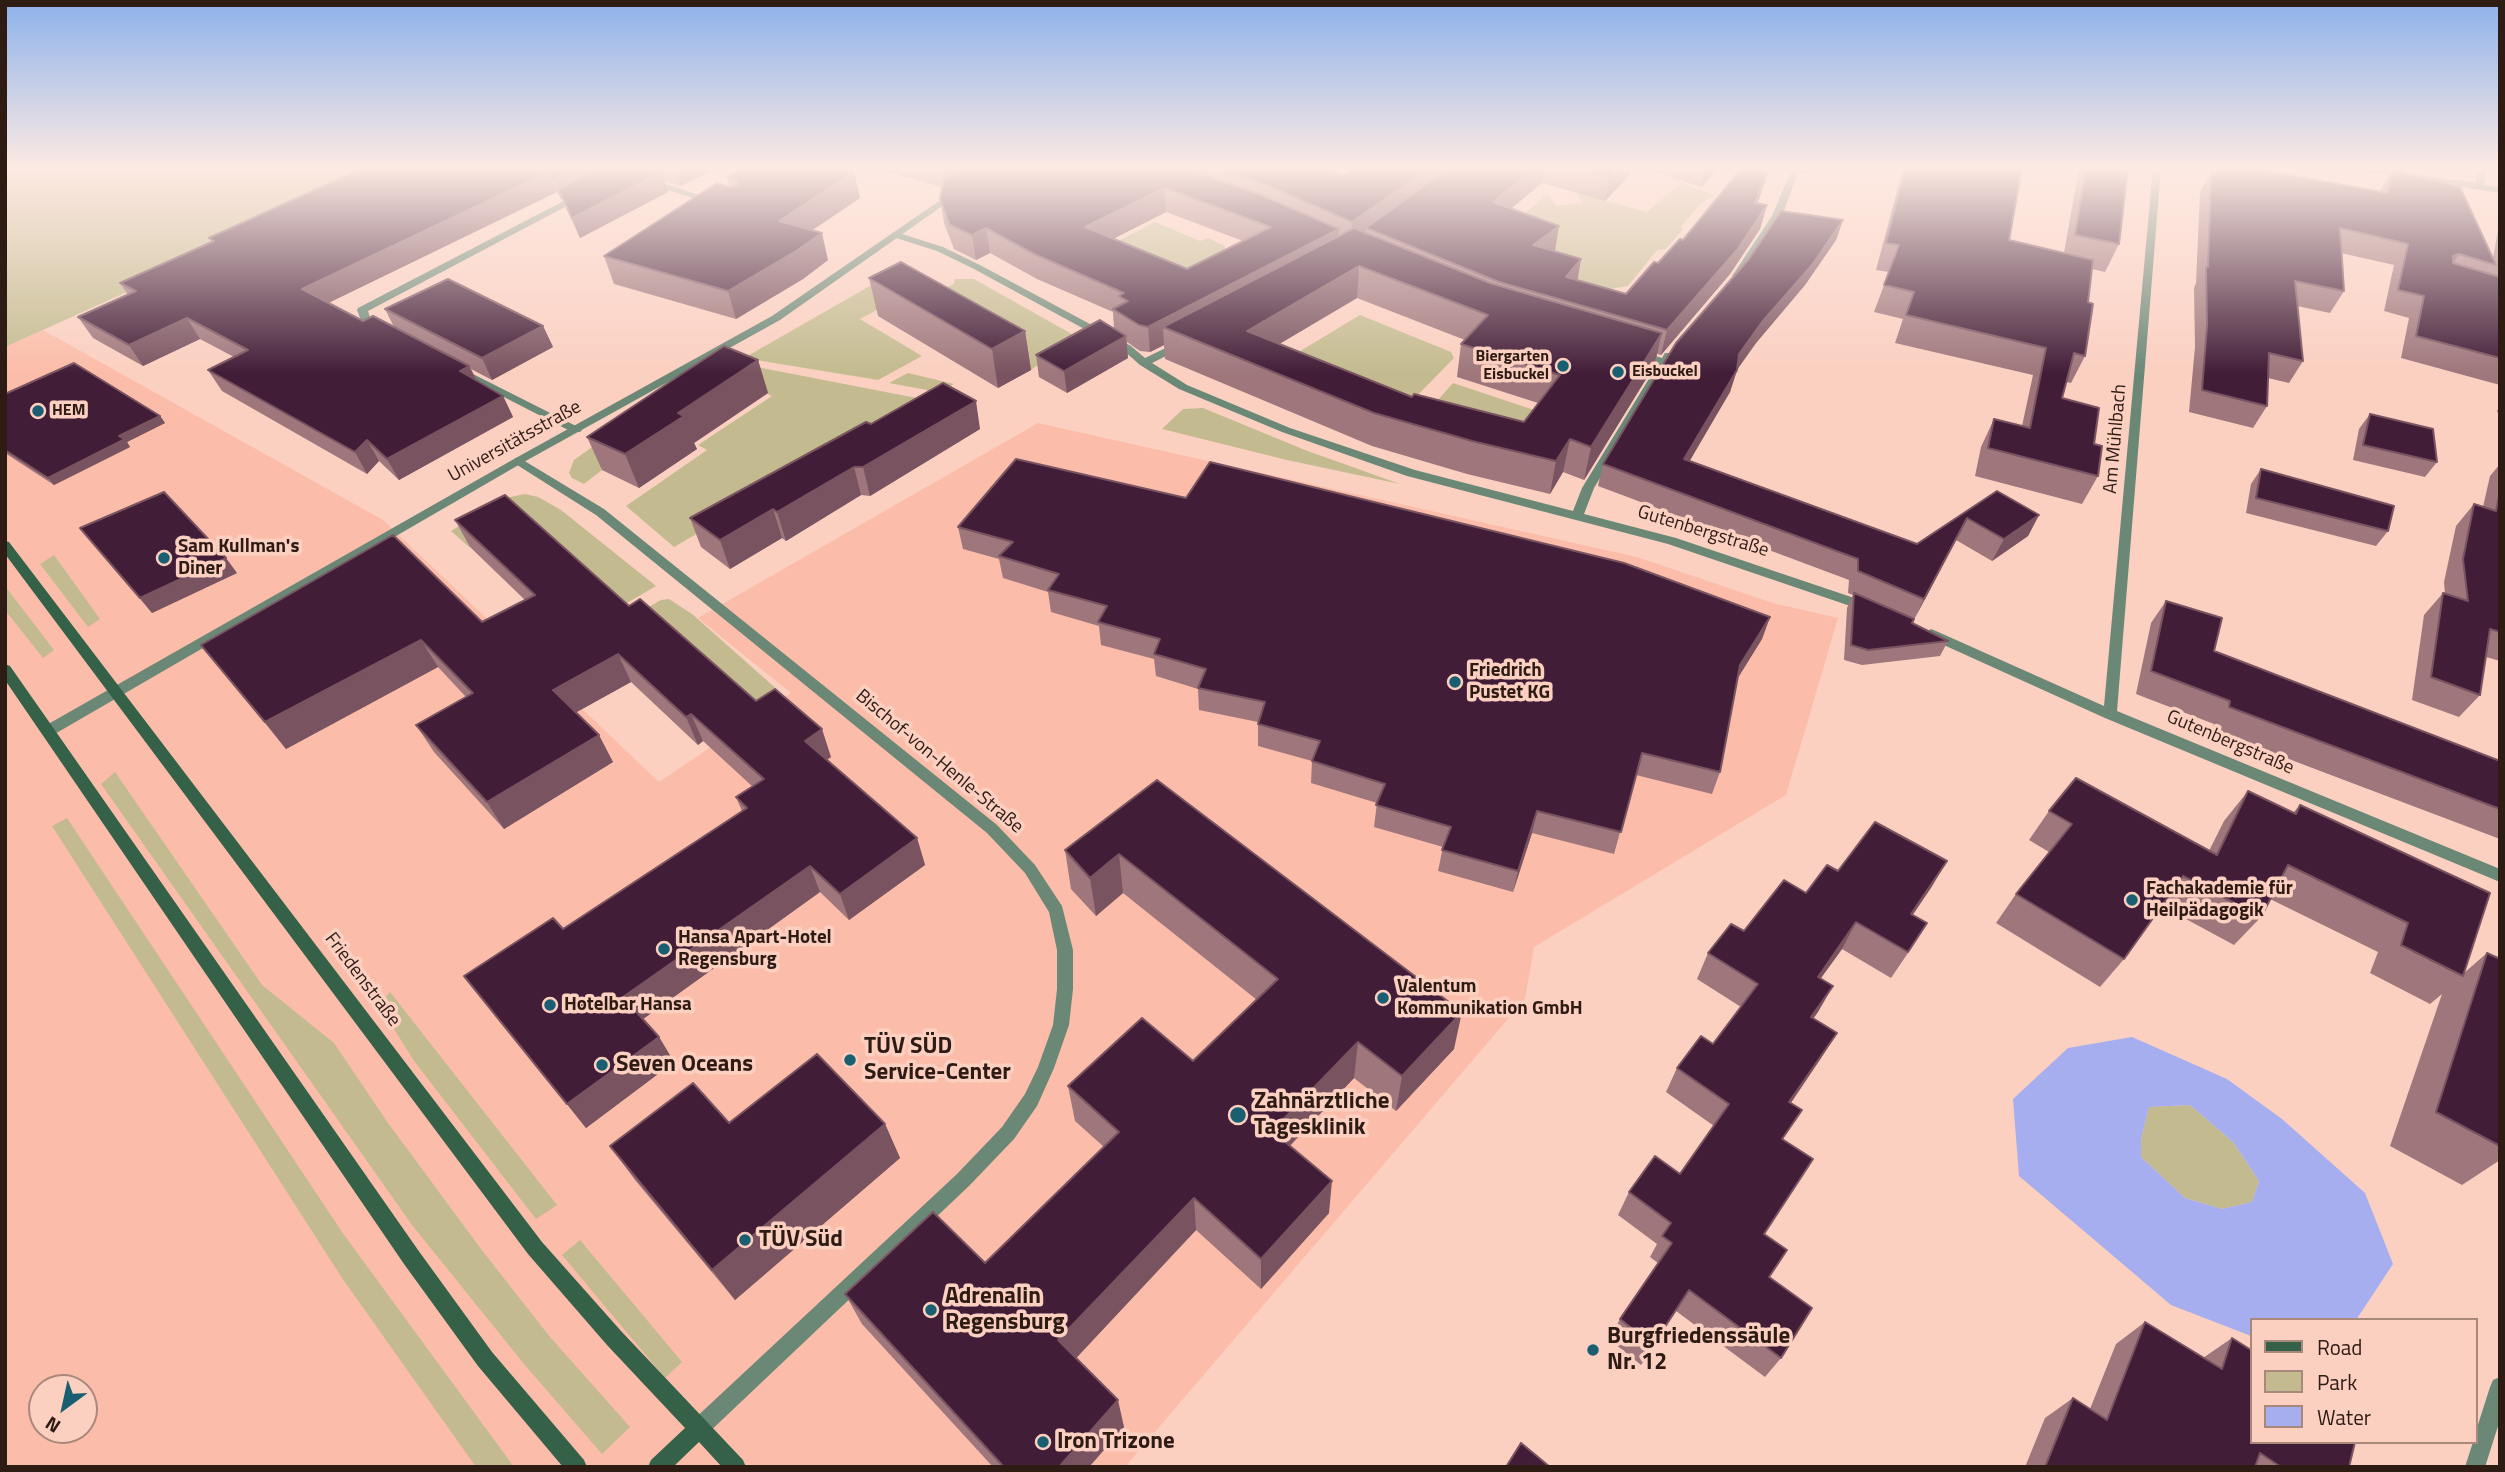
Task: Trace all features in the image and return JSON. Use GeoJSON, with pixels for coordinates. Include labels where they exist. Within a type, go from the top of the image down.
{"type":"FeatureCollection","features":[{"type":"Feature","properties":{"kind":"main road","name":"Friedenstraße"},"geometry":{"type":"LineString","coordinates":[[5,545],[117,690],[535,1248],[614,1338],[736,1467]]}},
{"type":"Feature","properties":{"kind":"main road"},"geometry":{"type":"LineString","coordinates":[[5,670],[411,1257],[485,1359],[577,1467]]}},
{"type":"Feature","properties":{"kind":"main road"},"geometry":{"type":"LineString","coordinates":[[658,1467],[698,1429]]}},
{"type":"Feature","properties":{"kind":"street"},"geometry":{"type":"LineString","coordinates":[[391,335],[367,323],[362,310],[501,237]]}},
{"type":"Feature","properties":{"kind":"street","name":"Universitätsstraße"},"geometry":{"type":"LineString","coordinates":[[48,731],[518,461],[776,318],[894,237]]}},
{"type":"Feature","properties":{"kind":"street","name":"Gutenbergstraße"},"geometry":{"type":"LineString","coordinates":[[901,237],[940,249],[977,267],[1127,348],[1144,363],[1183,387],[1367,459],[1411,474],[1578,515],[1685,545],[1811,586],[1885,615]]}},
{"type":"Feature","properties":{"kind":"street"},"geometry":{"type":"LineString","coordinates":[[1727,288],[1763,237]]}},
{"type":"Feature","properties":{"kind":"street","name":"Am Mühlbach"},"geometry":{"type":"LineString","coordinates":[[2110,714],[2151,237]]}},
{"type":"Feature","properties":{"kind":"street"},"geometry":{"type":"LineString","coordinates":[[1144,363],[1185,342]]}},
{"type":"Feature","properties":{"kind":"street"},"geometry":{"type":"LineString","coordinates":[[1578,515],[1588,488],[1672,350]]}},
{"type":"Feature","properties":{"kind":"street"},"geometry":{"type":"LineString","coordinates":[[1629,351],[1664,362]]}},
{"type":"Feature","properties":{"kind":"street"},"geometry":{"type":"LineString","coordinates":[[451,366],[576,430]]}},
{"type":"Feature","properties":{"kind":"street","name":"Bischof-von-Henle-Straße"},"geometry":{"type":"LineString","coordinates":[[518,461],[600,512],[992,829],[1030,869],[1055,912],[1065,950],[1061,1025],[1046,1069],[1031,1100],[1008,1133],[964,1180],[698,1429]]}},
{"type":"Feature","properties":{"kind":"street","name":"Gutenbergstraße"},"geometry":{"type":"LineString","coordinates":[[1922,631],[2110,714],[2500,876]]}},
{"type":"Feature","properties":{"kind":"street"},"geometry":{"type":"LineString","coordinates":[[2475,1467],[2500,1387]]}},
{"type":"Feature","properties":{"kind":"shaded area"},"geometry":{"type":"Polygon","coordinates":[[[43,330],[383,520],[659,782],[791,693],[698,618],[1038,423],[1637,557],[1773,603],[1838,618],[1786,795],[1534,947],[1525,999],[1125,1467],[5,1467],[5,347],[43,330]]]}},
{"type":"Feature","properties":{"kind":"green space"},"geometry":{"type":"Polygon","coordinates":[[[5,237],[250,237],[5,347],[5,237]]]}},
{"type":"Feature","properties":{"kind":"green space"},"geometry":{"type":"Polygon","coordinates":[[[1126,237],[1190,237],[1200,241],[1208,238],[1225,246],[1224,257],[1187,280],[1118,241],[1126,237]]]}},
{"type":"Feature","properties":{"kind":"green space"},"geometry":{"type":"Polygon","coordinates":[[[1519,237],[1676,237],[1666,249],[1657,250],[1628,286],[1610,289],[1548,271],[1543,260],[1554,250],[1519,237]]]}},
{"type":"Feature","properties":{"kind":"green space"},"geometry":{"type":"Polygon","coordinates":[[[955,279],[974,279],[1077,337],[1031,370],[943,289],[954,284],[955,279]]]}},
{"type":"Feature","properties":{"kind":"green space"},"geometry":{"type":"Polygon","coordinates":[[[875,283],[901,297],[860,319],[922,356],[878,380],[744,358],[875,283]]]}},
{"type":"Feature","properties":{"kind":"green space"},"geometry":{"type":"Polygon","coordinates":[[[1360,315],[1451,352],[1454,358],[1406,407],[1282,362],[1360,315]]]}},
{"type":"Feature","properties":{"kind":"green space"},"geometry":{"type":"Polygon","coordinates":[[[736,363],[927,400],[674,547],[626,506],[707,450],[698,445],[772,396],[735,379],[736,363]]]}},
{"type":"Feature","properties":{"kind":"green space"},"geometry":{"type":"Polygon","coordinates":[[[908,373],[954,384],[938,392],[889,383],[908,373]]]}},
{"type":"Feature","properties":{"kind":"green space"},"geometry":{"type":"Polygon","coordinates":[[[1453,383],[1540,412],[1517,443],[1422,418],[1453,383]]]}},
{"type":"Feature","properties":{"kind":"green space"},"geometry":{"type":"Polygon","coordinates":[[[1203,408],[1305,450],[1400,484],[1162,429],[1183,409],[1203,408]]]}},
{"type":"Feature","properties":{"kind":"green space"},"geometry":{"type":"Polygon","coordinates":[[[595,445],[602,470],[584,484],[572,478],[569,473],[574,460],[595,445]]]}},
{"type":"Feature","properties":{"kind":"green space"},"geometry":{"type":"Polygon","coordinates":[[[525,494],[538,497],[561,510],[656,586],[567,638],[518,523],[469,547],[451,531],[505,498],[525,494]]]}},
{"type":"Feature","properties":{"kind":"green space"},"geometry":{"type":"Polygon","coordinates":[[[54,555],[100,619],[88,627],[40,564],[54,555]]]}},
{"type":"Feature","properties":{"kind":"green space"},"geometry":{"type":"Polygon","coordinates":[[[5,586],[54,650],[43,658],[5,610],[5,586]]]}},
{"type":"Feature","properties":{"kind":"green space"},"geometry":{"type":"Polygon","coordinates":[[[669,599],[692,614],[780,692],[749,713],[588,641],[661,600],[669,599]]]}},
{"type":"Feature","properties":{"kind":"green space"},"geometry":{"type":"Polygon","coordinates":[[[115,772],[262,985],[334,1043],[388,1123],[481,1249],[550,1337],[630,1427],[602,1454],[524,1364],[412,1225],[101,784],[115,772]]]}},
{"type":"Feature","properties":{"kind":"green space"},"geometry":{"type":"Polygon","coordinates":[[[67,818],[342,1232],[514,1467],[476,1467],[342,1278],[52,826],[67,818]]]}},
{"type":"Feature","properties":{"kind":"green space"},"geometry":{"type":"Polygon","coordinates":[[[390,992],[557,1205],[536,1219],[414,1061],[379,1005],[390,992]]]}},
{"type":"Feature","properties":{"kind":"green space"},"geometry":{"type":"Polygon","coordinates":[[[2190,1105],[2233,1142],[2259,1181],[2252,1202],[2222,1209],[2185,1198],[2141,1157],[2141,1139],[2149,1107],[2190,1105]]]}},
{"type":"Feature","properties":{"kind":"green space"},"geometry":{"type":"Polygon","coordinates":[[[580,1240],[682,1362],[665,1378],[562,1255],[580,1240]]]}},
{"type":"Feature","properties":{"kind":"water"},"geometry":{"type":"Polygon","coordinates":[[[2132,1037],[2227,1079],[2282,1119],[2365,1193],[2393,1264],[2357,1318],[2250,1318],[2250,1336],[2171,1305],[2019,1176],[2013,1099],[2068,1048],[2132,1037]],[[2190,1105],[2149,1107],[2141,1139],[2141,1157],[2185,1198],[2222,1209],[2252,1202],[2259,1181],[2233,1142],[2190,1105]]]}},
{"type":"Feature","properties":{"kind":"building"},"geometry":{"type":"Polygon","coordinates":[[[412,237],[302,289],[363,321],[373,316],[469,366],[460,371],[503,396],[387,459],[367,440],[355,452],[208,370],[248,350],[187,318],[129,345],[78,317],[136,291],[120,283],[214,241],[209,238],[412,237]]]}},
{"type":"Feature","properties":{"kind":"building"},"geometry":{"type":"Polygon","coordinates":[[[634,237],[817,237],[728,291],[604,256],[634,237]]]}},
{"type":"Feature","properties":{"kind":"building"},"geometry":{"type":"Polygon","coordinates":[[[1002,237],[1109,237],[1187,269],[1252,237],[1324,237],[1148,327],[1139,325],[1113,309],[1128,301],[1119,296],[1124,293],[1034,254],[1002,237]]]}},
{"type":"Feature","properties":{"kind":"building"},"geometry":{"type":"Polygon","coordinates":[[[1337,237],[1375,237],[1490,283],[1662,333],[1591,447],[1570,439],[1556,461],[1374,413],[1163,327],[1337,237]],[[1359,266],[1247,331],[1412,397],[1414,394],[1524,422],[1560,375],[1461,344],[1488,315],[1359,266]]]}},
{"type":"Feature","properties":{"kind":"building"},"geometry":{"type":"Polygon","coordinates":[[[1387,237],[1544,237],[1533,245],[1581,259],[1566,277],[1626,294],[1654,262],[1658,263],[1680,239],[1686,237],[1746,237],[1667,330],[1499,282],[1387,237]]]}},
{"type":"Feature","properties":{"kind":"building"},"geometry":{"type":"Polygon","coordinates":[[[1764,237],[1832,237],[1812,265],[1762,322],[1739,354],[1737,370],[1684,459],[1917,544],[1997,491],[2039,515],[2004,539],[1967,518],[1924,599],[1858,571],[1858,559],[1603,464],[1676,343],[1749,259],[1764,237]]]}},
{"type":"Feature","properties":{"kind":"building"},"geometry":{"type":"Polygon","coordinates":[[[1888,237],[2010,237],[2009,240],[2093,260],[2088,302],[2093,304],[2085,356],[2074,353],[2062,398],[2099,408],[2094,444],[2102,446],[2098,476],[1988,448],[1994,419],[2030,428],[2046,348],[1906,315],[1914,292],[1884,285],[1899,245],[1886,243],[1888,237]]]}},
{"type":"Feature","properties":{"kind":"building"},"geometry":{"type":"Polygon","coordinates":[[[2083,237],[2120,237],[2119,244],[2083,237]]]}},
{"type":"Feature","properties":{"kind":"building"},"geometry":{"type":"Polygon","coordinates":[[[2209,237],[2341,237],[2344,291],[2295,281],[2303,361],[2269,353],[2267,406],[2202,390],[2209,237]]]}},
{"type":"Feature","properties":{"kind":"building"},"geometry":{"type":"Polygon","coordinates":[[[2377,237],[2483,237],[2496,265],[2459,254],[2453,256],[2453,263],[2500,277],[2500,358],[2416,336],[2424,296],[2398,290],[2408,244],[2377,237]]]}},
{"type":"Feature","properties":{"kind":"building"},"geometry":{"type":"Polygon","coordinates":[[[901,262],[1025,331],[992,349],[869,278],[901,262]]]}},
{"type":"Feature","properties":{"kind":"building"},"geometry":{"type":"Polygon","coordinates":[[[448,279],[543,326],[482,358],[385,309],[448,279]]]}},
{"type":"Feature","properties":{"kind":"building"},"geometry":{"type":"Polygon","coordinates":[[[1100,320],[1126,336],[1064,371],[1036,355],[1100,320]]]}},
{"type":"Feature","properties":{"kind":"building"},"geometry":{"type":"Polygon","coordinates":[[[724,346],[758,360],[678,413],[684,416],[625,454],[587,437],[724,346]]]}},
{"type":"Feature","properties":{"kind":"building"},"geometry":{"type":"Polygon","coordinates":[[[74,363],[160,416],[119,436],[125,439],[48,478],[5,450],[5,394],[74,363]]]}},
{"type":"Feature","properties":{"kind":"building"},"geometry":{"type":"Polygon","coordinates":[[[943,383],[976,401],[863,467],[854,467],[777,512],[773,509],[720,540],[690,518],[866,422],[871,424],[943,383]]]}},
{"type":"Feature","properties":{"kind":"building"},"geometry":{"type":"Polygon","coordinates":[[[2370,414],[2433,429],[2437,462],[2363,445],[2370,414]]]}},
{"type":"Feature","properties":{"kind":"building","name":"Friedrich Pustet KG"},"geometry":{"type":"Polygon","coordinates":[[[1016,459],[1186,498],[1210,462],[1624,563],[1770,617],[1740,665],[1720,772],[1642,753],[1621,832],[1537,811],[1518,871],[1442,850],[1451,827],[1376,805],[1385,784],[1312,761],[1320,741],[1258,724],[1265,702],[1198,688],[1206,669],[1154,654],[1160,639],[1098,622],[1107,606],[1048,590],[1059,574],[999,556],[1013,542],[958,527],[1016,459]]]}},
{"type":"Feature","properties":{"kind":"building"},"geometry":{"type":"Polygon","coordinates":[[[2261,469],[2394,506],[2388,531],[2256,498],[2261,469]]]}},
{"type":"Feature","properties":{"kind":"building","name":"Sam Kullman's Diner"},"geometry":{"type":"Polygon","coordinates":[[[164,492],[226,558],[140,598],[80,528],[164,492]]]}},
{"type":"Feature","properties":{"kind":"building"},"geometry":{"type":"Polygon","coordinates":[[[2500,492],[2500,632],[2490,629],[2480,695],[2431,677],[2443,593],[2468,601],[2463,559],[2474,504],[2496,511],[2500,492]]]}},
{"type":"Feature","properties":{"kind":"building"},"geometry":{"type":"Polygon","coordinates":[[[505,495],[629,606],[640,599],[756,701],[775,689],[822,729],[805,741],[917,838],[840,894],[810,866],[623,997],[659,1037],[567,1104],[464,976],[553,918],[563,929],[747,808],[736,797],[764,779],[691,714],[686,717],[618,654],[553,690],[599,735],[487,802],[416,725],[473,693],[421,640],[265,722],[201,645],[393,535],[482,622],[535,595],[455,520],[505,495]]]}},
{"type":"Feature","properties":{"kind":"building"},"geometry":{"type":"Polygon","coordinates":[[[1854,593],[1914,619],[1912,623],[1948,641],[1868,650],[1851,645],[1854,593]]]}},
{"type":"Feature","properties":{"kind":"building"},"geometry":{"type":"Polygon","coordinates":[[[2166,601],[2222,618],[2214,651],[2500,761],[2500,809],[2229,707],[2230,701],[2151,671],[2166,601]]]}},
{"type":"Feature","properties":{"kind":"building"},"geometry":{"type":"Polygon","coordinates":[[[2076,778],[2217,855],[2248,791],[2296,814],[2300,805],[2490,893],[2463,976],[2401,945],[2408,923],[2288,865],[2261,917],[2183,876],[2124,959],[2016,894],[2072,824],[2049,811],[2076,778]]]}},
{"type":"Feature","properties":{"kind":"building"},"geometry":{"type":"Polygon","coordinates":[[[1157,780],[1462,1012],[1402,1076],[1358,1042],[1272,1131],[1332,1181],[1261,1259],[1194,1198],[1058,1340],[1118,1400],[1059,1467],[1004,1467],[845,1294],[933,1212],[985,1263],[1119,1132],[1068,1086],[1142,1018],[1193,1061],[1278,979],[1119,854],[1090,878],[1065,850],[1157,780]]]}},
{"type":"Feature","properties":{"kind":"building"},"geometry":{"type":"Polygon","coordinates":[[[1875,822],[1947,861],[1911,914],[1927,923],[1908,952],[1856,922],[1818,977],[1833,986],[1811,1017],[1837,1033],[1789,1102],[1802,1110],[1782,1139],[1813,1159],[1764,1234],[1787,1250],[1769,1277],[1812,1308],[1781,1358],[1689,1290],[1653,1345],[1620,1319],[1672,1243],[1662,1236],[1671,1223],[1629,1192],[1655,1156],[1680,1174],[1729,1104],[1677,1068],[1701,1036],[1713,1044],[1758,984],[1708,953],[1731,924],[1744,931],[1784,880],[1806,893],[1827,865],[1838,871],[1875,822]]]}},
{"type":"Feature","properties":{"kind":"building"},"geometry":{"type":"Polygon","coordinates":[[[2487,953],[2500,959],[2500,1146],[2436,1112],[2487,953]]]}},
{"type":"Feature","properties":{"kind":"building","name":"TÜV Süd"},"geometry":{"type":"Polygon","coordinates":[[[817,1054],[885,1124],[712,1270],[610,1146],[693,1083],[729,1123],[817,1054]]]}},
{"type":"Feature","properties":{"kind":"building"},"geometry":{"type":"Polygon","coordinates":[[[2145,1322],[2222,1369],[2232,1338],[2250,1349],[2250,1444],[2355,1444],[2349,1467],[2281,1467],[2260,1453],[2255,1467],[2045,1467],[2073,1398],[2107,1420],[2145,1322]]]}},
{"type":"Feature","properties":{"kind":"building"},"geometry":{"type":"Polygon","coordinates":[[[1521,1443],[1550,1467],[1506,1467],[1521,1443]]]}},
{"type":"Feature","properties":{"kind":"place","name":"Biergarten Eisbuckel"},"geometry":{"type":"Point","coordinates":[1563,366]}},
{"type":"Feature","properties":{"kind":"place","name":"Eisbuckel"},"geometry":{"type":"Point","coordinates":[1618,372]}},
{"type":"Feature","properties":{"kind":"place","name":"HEM"},"geometry":{"type":"Point","coordinates":[38,411]}},
{"type":"Feature","properties":{"kind":"place","name":"Sam Kullman's Diner"},"geometry":{"type":"Point","coordinates":[164,558]}},
{"type":"Feature","properties":{"kind":"place","name":"Friedrich Pustet KG"},"geometry":{"type":"Point","coordinates":[1455,682]}},
{"type":"Feature","properties":{"kind":"place","name":"Fachakademie für Heilpädagogik"},"geometry":{"type":"Point","coordinates":[2132,900]}},
{"type":"Feature","properties":{"kind":"place","name":"Hansa Apart-Hotel Regensburg"},"geometry":{"type":"Point","coordinates":[664,949]}},
{"type":"Feature","properties":{"kind":"place","name":"Valentum Kommunikation GmbH"},"geometry":{"type":"Point","coordinates":[1383,998]}},
{"type":"Feature","properties":{"kind":"place","name":"Hotelbar Hansa"},"geometry":{"type":"Point","coordinates":[550,1005]}},
{"type":"Feature","properties":{"kind":"place","name":"TÜV SÜD Service-Center"},"geometry":{"type":"Point","coordinates":[850,1060]}},
{"type":"Feature","properties":{"kind":"place","name":"Seven Oceans"},"geometry":{"type":"Point","coordinates":[602,1065]}},
{"type":"Feature","properties":{"kind":"place","name":"Zahnärztliche Tagesklinik"},"geometry":{"type":"Point","coordinates":[1238,1115]}},
{"type":"Feature","properties":{"kind":"place","name":"TÜV Süd"},"geometry":{"type":"Point","coordinates":[745,1240]}},
{"type":"Feature","properties":{"kind":"place","name":"Adrenalin Regensburg"},"geometry":{"type":"Point","coordinates":[931,1310]}},
{"type":"Feature","properties":{"kind":"place","name":"Burgfriedenssäule Nr. 12"},"geometry":{"type":"Point","coordinates":[1593,1350]}},
{"type":"Feature","properties":{"kind":"place","name":"Iron Trizone"},"geometry":{"type":"Point","coordinates":[1043,1442]}}]}
